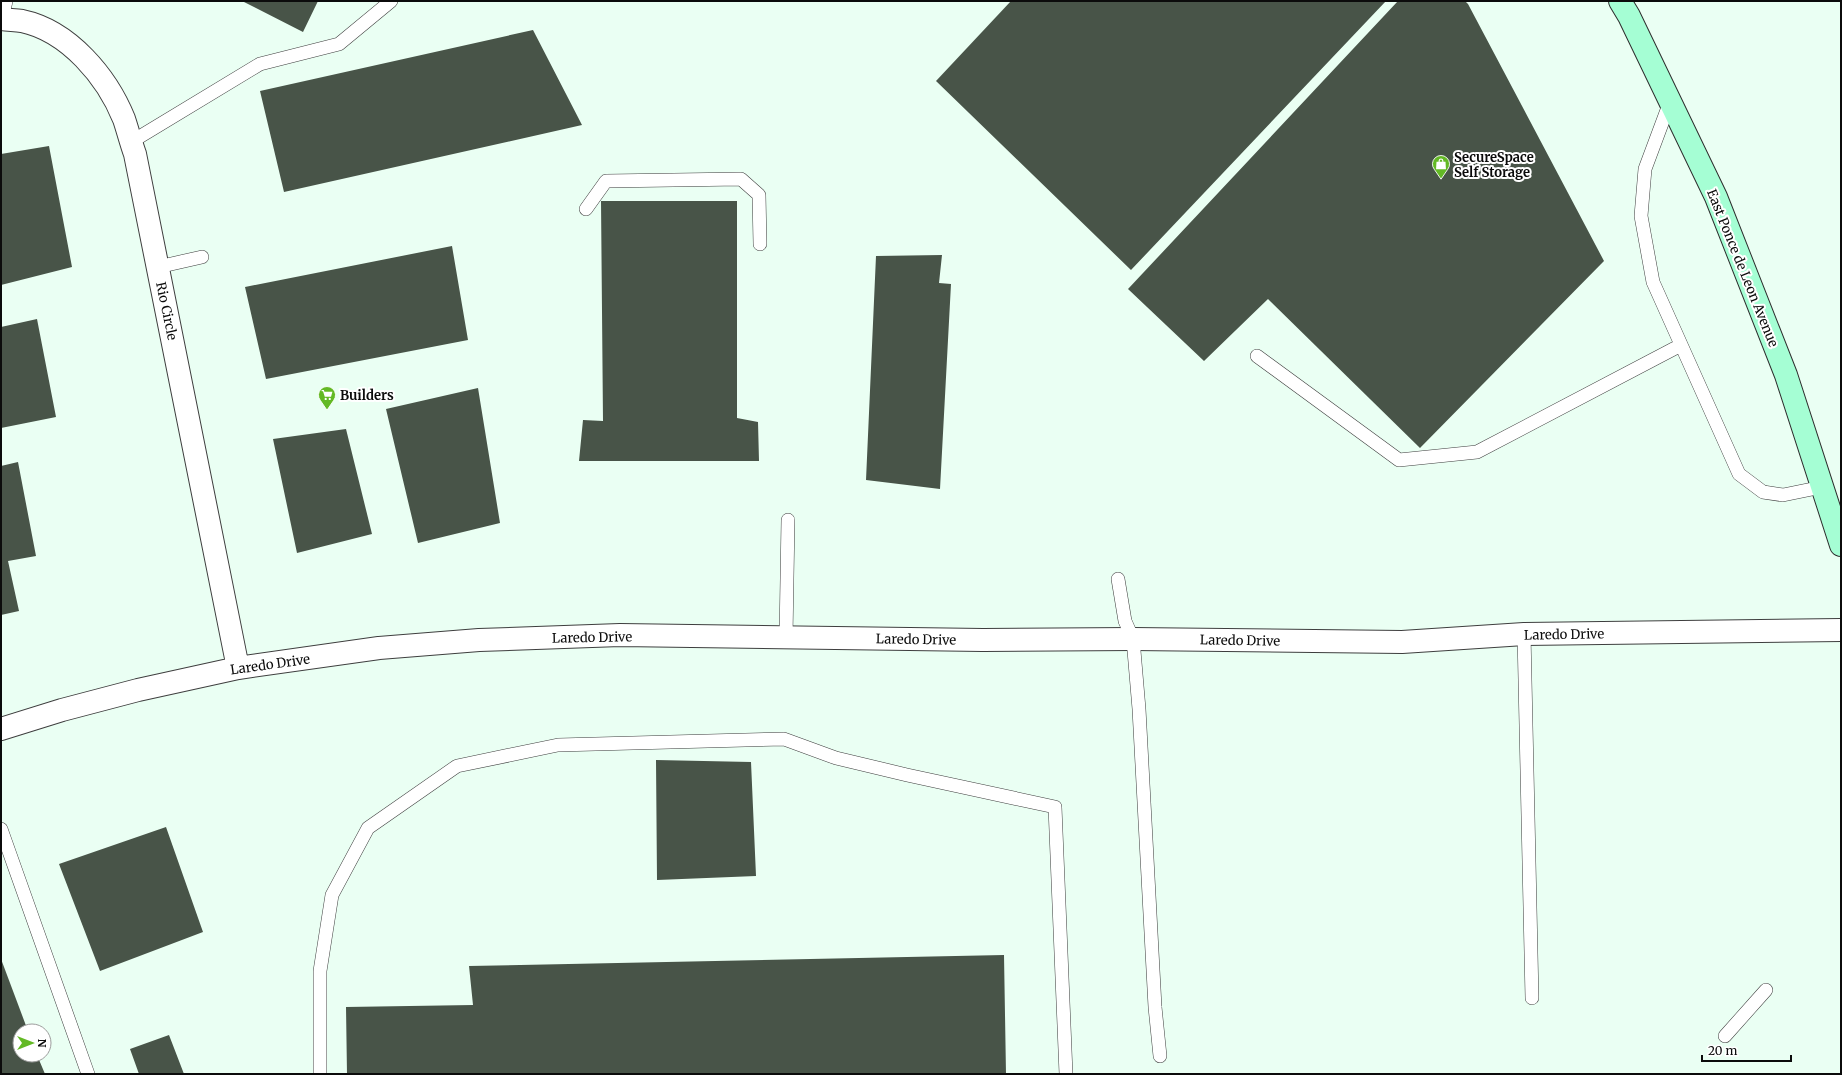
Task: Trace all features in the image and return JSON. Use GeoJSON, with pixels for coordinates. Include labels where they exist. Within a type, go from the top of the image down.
{"type":"FeatureCollection","features":[{"type":"Feature","properties":{"kind":"main road","name":"East Ponce de Leon Avenue"},"geometry":{"type":"LineString","coordinates":[[1620,1],[1629,16],[1716,197],[1786,376],[1841,545]]}},
{"type":"Feature","properties":{"kind":"street","name":"Rio Circle"},"geometry":{"type":"LineString","coordinates":[[3,13],[54,34],[76,50],[98,74],[111,94],[124,119],[135,154],[238,668]]}},
{"type":"Feature","properties":{"kind":"street","name":"Laredo Drive"},"geometry":{"type":"LineString","coordinates":[[1,729],[62,710],[138,690],[238,668],[379,648],[479,640],[620,635],[983,640],[1133,639],[1402,642],[1524,634],[1841,630]]}},
{"type":"Feature","properties":{"kind":"lane"},"geometry":{"type":"LineString","coordinates":[[131,142],[260,64],[339,44],[391,1]]}},
{"type":"Feature","properties":{"kind":"lane"},"geometry":{"type":"LineString","coordinates":[[1670,102],[1645,169],[1641,216],[1653,282],[1739,474],[1763,492],[1783,494],[1822,487]]}},
{"type":"Feature","properties":{"kind":"lane"},"geometry":{"type":"LineString","coordinates":[[586,209],[606,181],[741,179],[759,196],[760,244]]}},
{"type":"Feature","properties":{"kind":"lane"},"geometry":{"type":"LineString","coordinates":[[158,267],[202,257]]}},
{"type":"Feature","properties":{"kind":"lane"},"geometry":{"type":"LineString","coordinates":[[1257,356],[1399,460],[1477,452],[1682,345]]}},
{"type":"Feature","properties":{"kind":"lane"},"geometry":{"type":"LineString","coordinates":[[786,638],[788,520]]}},
{"type":"Feature","properties":{"kind":"lane"},"geometry":{"type":"LineString","coordinates":[[1118,579],[1125,621],[1133,639],[1142,744],[1155,1007],[1160,1056]]}},
{"type":"Feature","properties":{"kind":"lane"},"geometry":{"type":"LineString","coordinates":[[1524,634],[1532,998]]}},
{"type":"Feature","properties":{"kind":"lane"},"geometry":{"type":"LineString","coordinates":[[320,1074],[320,971],[332,895],[368,828],[457,766],[558,745],[784,739],[836,758],[907,776],[1055,807],[1066,1074]]}},
{"type":"Feature","properties":{"kind":"lane"},"geometry":{"type":"LineString","coordinates":[[1,829],[88,1074]]}},
{"type":"Feature","properties":{"kind":"lane"},"geometry":{"type":"LineString","coordinates":[[1725,1036],[1766,990]]}},
{"type":"Feature","properties":{"kind":"building"},"geometry":{"type":"Polygon","coordinates":[[[242,1],[318,1],[303,32],[242,1]]]}},
{"type":"Feature","properties":{"kind":"building"},"geometry":{"type":"Polygon","coordinates":[[[1011,1],[1386,1],[1131,270],[936,81],[1011,1]]]}},
{"type":"Feature","properties":{"kind":"building"},"geometry":{"type":"Polygon","coordinates":[[[1398,1],[1465,1],[1468,4],[1604,261],[1420,448],[1268,299],[1204,361],[1128,289],[1398,1]]]}},
{"type":"Feature","properties":{"kind":"building"},"geometry":{"type":"Polygon","coordinates":[[[533,30],[582,125],[284,192],[260,91],[533,30]]]}},
{"type":"Feature","properties":{"kind":"building"},"geometry":{"type":"Polygon","coordinates":[[[49,146],[72,267],[1,285],[1,154],[49,146]]]}},
{"type":"Feature","properties":{"kind":"building"},"geometry":{"type":"Polygon","coordinates":[[[601,201],[737,201],[737,418],[758,422],[759,461],[579,461],[583,420],[603,421],[601,201]]]}},
{"type":"Feature","properties":{"kind":"building"},"geometry":{"type":"Polygon","coordinates":[[[452,246],[468,340],[266,379],[245,287],[452,246]]]}},
{"type":"Feature","properties":{"kind":"building"},"geometry":{"type":"Polygon","coordinates":[[[942,255],[939,283],[951,284],[940,489],[866,480],[876,256],[942,255]]]}},
{"type":"Feature","properties":{"kind":"building"},"geometry":{"type":"Polygon","coordinates":[[[37,319],[56,417],[1,428],[1,327],[37,319]]]}},
{"type":"Feature","properties":{"kind":"building"},"geometry":{"type":"Polygon","coordinates":[[[478,388],[500,523],[418,543],[386,409],[478,388]]]}},
{"type":"Feature","properties":{"kind":"building"},"geometry":{"type":"Polygon","coordinates":[[[346,429],[372,534],[297,553],[273,439],[346,429]]]}},
{"type":"Feature","properties":{"kind":"building"},"geometry":{"type":"Polygon","coordinates":[[[18,462],[36,556],[8,561],[19,611],[1,615],[1,466],[18,462]]]}},
{"type":"Feature","properties":{"kind":"building"},"geometry":{"type":"Polygon","coordinates":[[[656,760],[751,762],[756,876],[657,880],[656,760]]]}},
{"type":"Feature","properties":{"kind":"building"},"geometry":{"type":"Polygon","coordinates":[[[166,827],[203,932],[100,971],[59,864],[166,827]]]}},
{"type":"Feature","properties":{"kind":"building"},"geometry":{"type":"Polygon","coordinates":[[[1004,955],[1006,1074],[347,1074],[346,1007],[473,1005],[469,966],[1004,955]]]}},
{"type":"Feature","properties":{"kind":"building"},"geometry":{"type":"Polygon","coordinates":[[[1,959],[25,1023],[12,1023],[12,1063],[40,1063],[45,1074],[1,1074],[1,959]]]}},
{"type":"Feature","properties":{"kind":"building"},"geometry":{"type":"Polygon","coordinates":[[[169,1035],[184,1074],[139,1074],[130,1049],[169,1035]]]}},
{"type":"Feature","properties":{"kind":"place","name":"SecureSpace Self Storage"},"geometry":{"type":"Point","coordinates":[1441,179]}},
{"type":"Feature","properties":{"kind":"place","name":"Builders"},"geometry":{"type":"Point","coordinates":[327,410]}}]}
